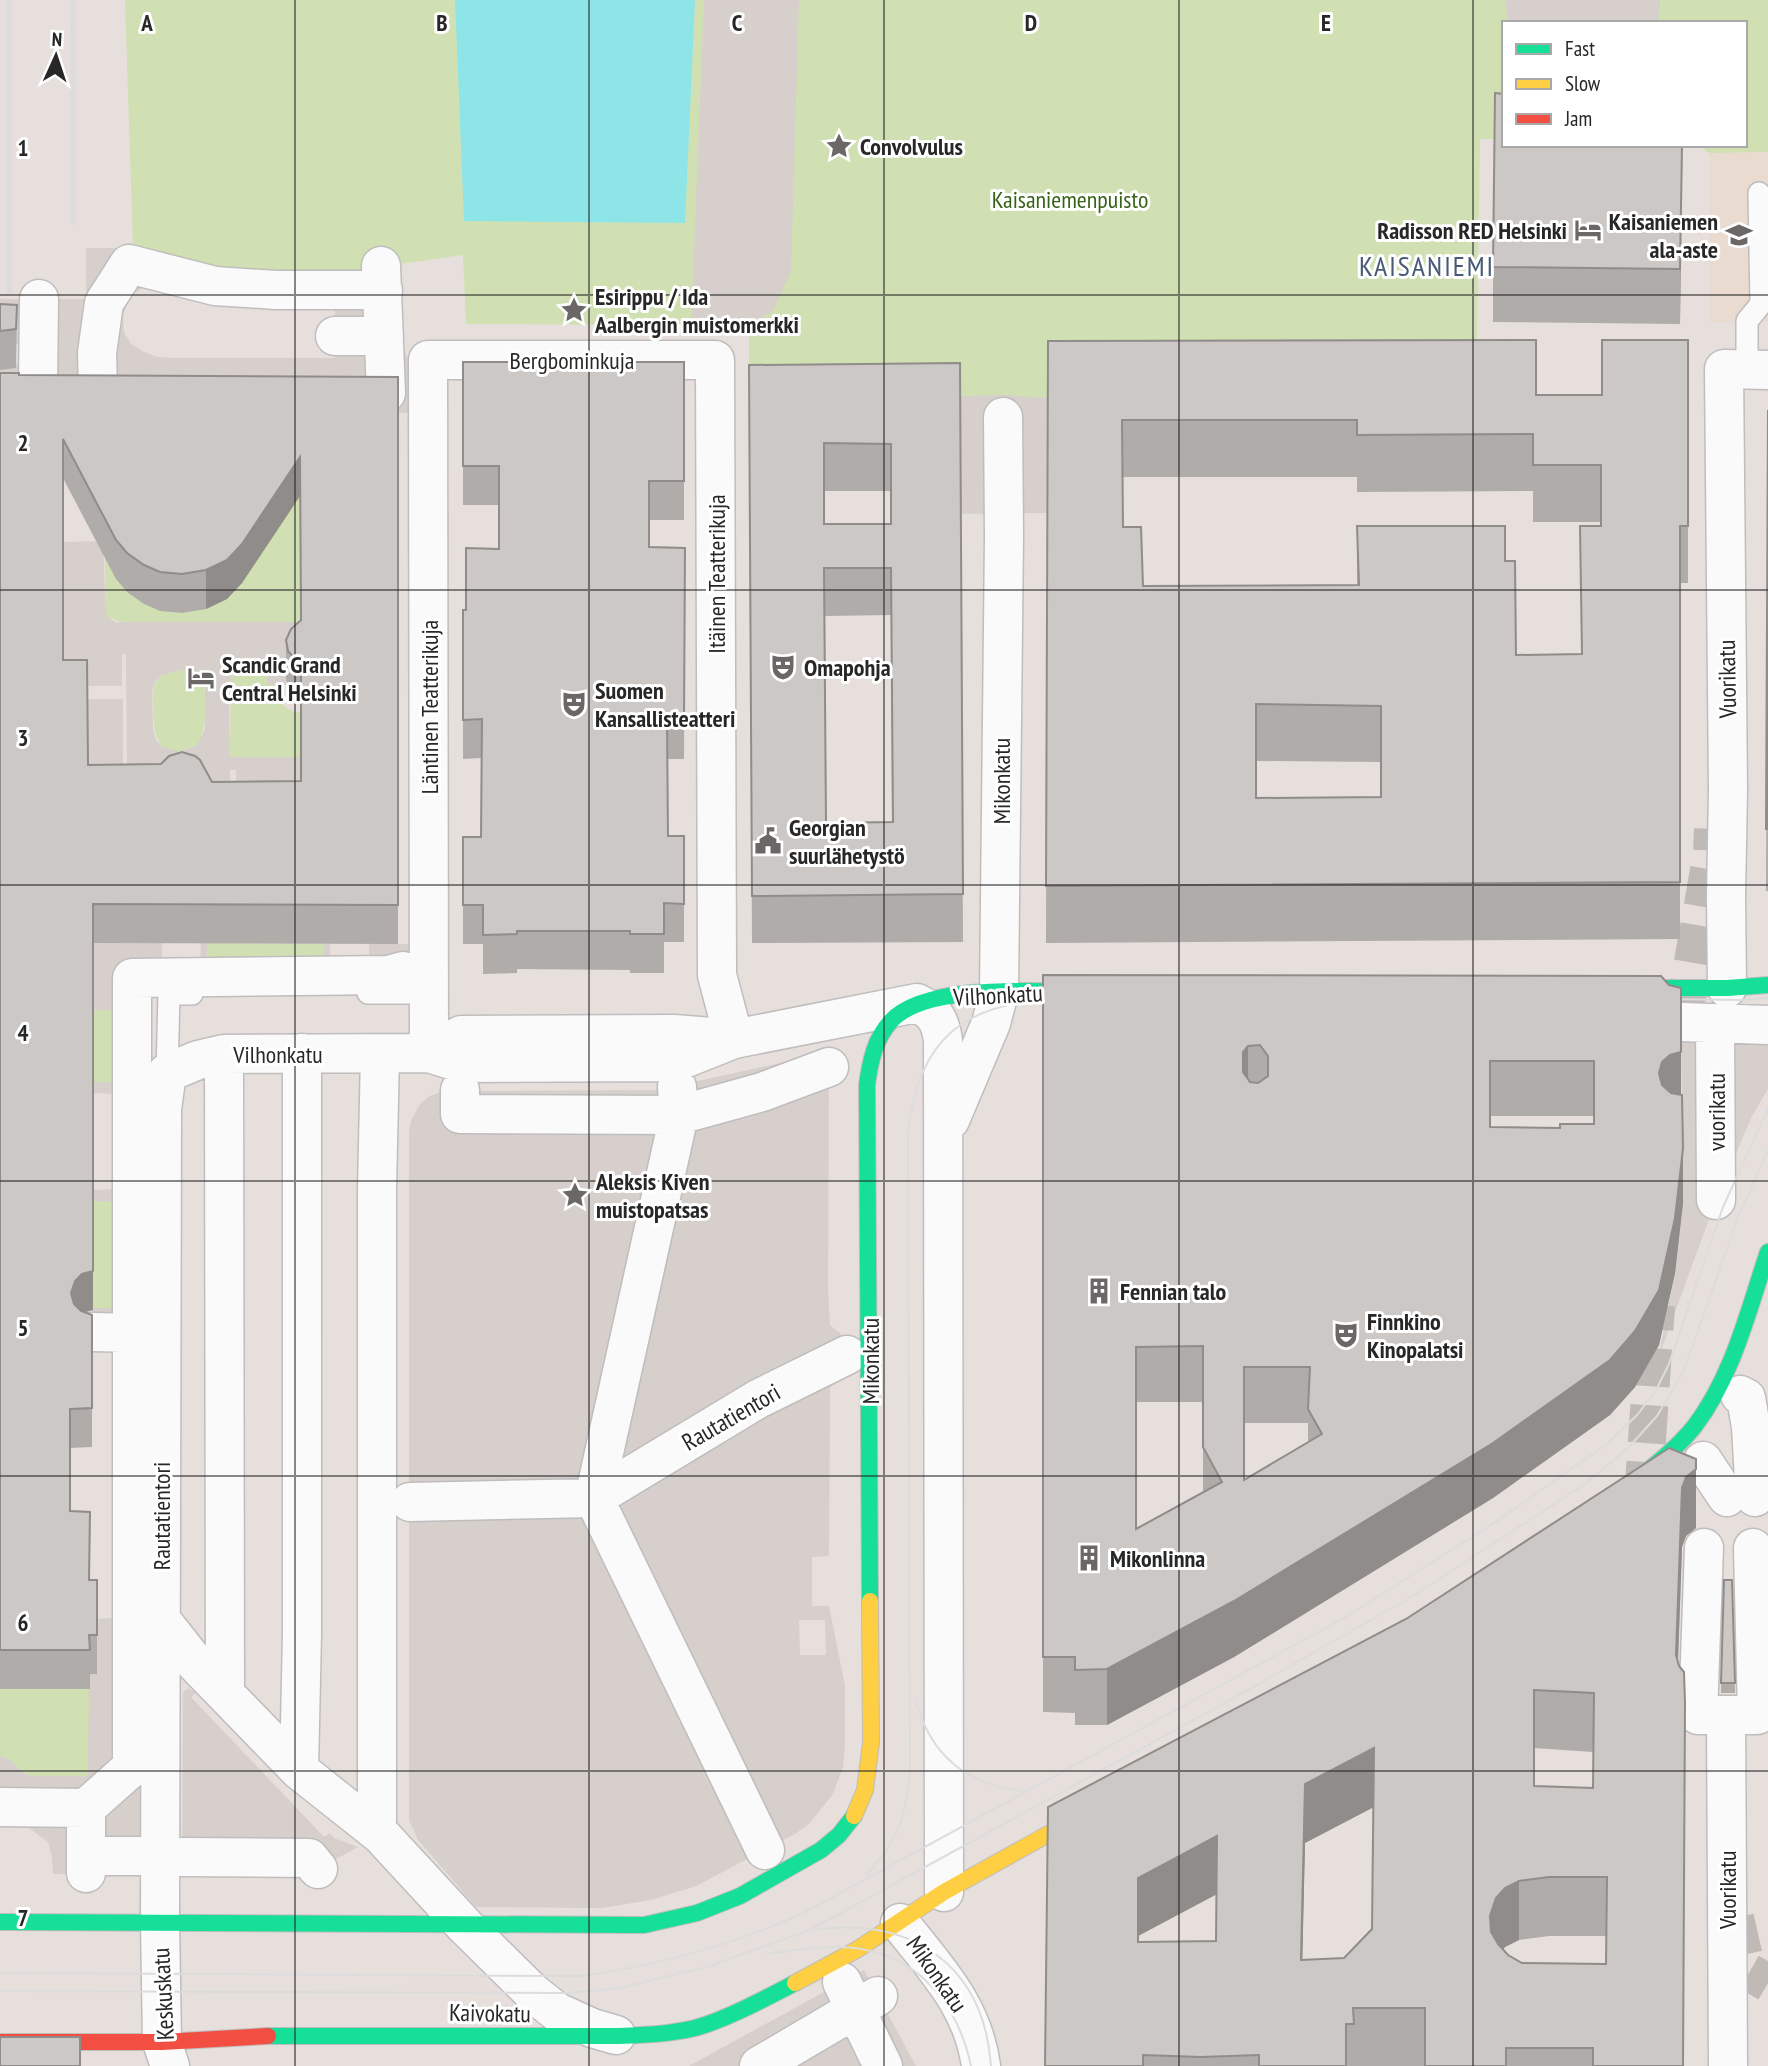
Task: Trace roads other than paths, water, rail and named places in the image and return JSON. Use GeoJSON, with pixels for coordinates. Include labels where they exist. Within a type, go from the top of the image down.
{"type":"FeatureCollection","features":[{"type":"Feature","properties":{"kind":"main road"},"geometry":{"type":"LineString","coordinates":[[1611,988],[1708,1011],[1768,985]]}},
{"type":"Feature","properties":{"kind":"main road","name":"Vilhonkatu"},"geometry":{"type":"LineString","coordinates":[[917,1003],[999,993],[1115,991]]}},
{"type":"Feature","properties":{"kind":"main road","name":"Mikonkatu"},"geometry":{"type":"LineString","coordinates":[[465,1926],[644,1925],[692,1914],[727,1902],[808,1859],[834,1842],[855,1814],[867,1784],[871,1743],[867,1085],[874,1049],[883,1032],[895,1017],[917,1003]]}},
{"type":"Feature","properties":{"kind":"main road"},"geometry":{"type":"LineString","coordinates":[[1627,1488],[1663,1459],[1699,1419],[1733,1355],[1768,1252]]}},
{"type":"Feature","properties":{"kind":"main road","name":"Kaivokatu"},"geometry":{"type":"LineString","coordinates":[[0,2042],[166,2054],[279,2035],[619,2036],[661,2034],[698,2027],[769,1997],[900,1923],[944,1892],[1110,1800]]}},
{"type":"Feature","properties":{"kind":"main road"},"geometry":{"type":"LineString","coordinates":[[0,1922],[465,1926]]}},
{"type":"Feature","properties":{"kind":"street"},"geometry":{"type":"LineString","coordinates":[[32,366],[112,390],[97,353],[104,303],[129,264],[215,286],[276,290],[382,278],[386,393]]}},
{"type":"Feature","properties":{"kind":"street"},"geometry":{"type":"LineString","coordinates":[[0,390],[32,366],[39,299]]}},
{"type":"Feature","properties":{"kind":"street"},"geometry":{"type":"LineString","coordinates":[[335,336],[384,336]]}},
{"type":"Feature","properties":{"kind":"street","name":"Bergbominkuja"},"geometry":{"type":"LineString","coordinates":[[345,392],[386,393],[429,377],[715,360]]}},
{"type":"Feature","properties":{"kind":"street","name":"Itäinen Teatterikuja"},"geometry":{"type":"LineString","coordinates":[[715,360],[717,975],[734,1039]]}},
{"type":"Feature","properties":{"kind":"street","name":"Vuorikatu"},"geometry":{"type":"LineString","coordinates":[[1708,1011],[1726,896],[1728,778],[1747,370]]}},
{"type":"Feature","properties":{"kind":"street","name":"Läntinen Teatterikuja"},"geometry":{"type":"LineString","coordinates":[[429,377],[416,982],[429,1053]]}},
{"type":"Feature","properties":{"kind":"street","name":"Mikonkatu"},"geometry":{"type":"LineString","coordinates":[[944,1135],[991,1023],[999,993],[1003,417]]}},
{"type":"Feature","properties":{"kind":"street","name":"Rautatientori"},"geometry":{"type":"LineString","coordinates":[[160,1922],[136,1611],[132,1502],[134,1407],[129,1356],[126,1143],[132,978],[182,973],[350,972],[388,975],[416,982]]}},
{"type":"Feature","properties":{"kind":"street","name":"Vilhonkatu"},"geometry":{"type":"LineString","coordinates":[[165,1091],[198,1060],[224,1054],[429,1053],[461,1063],[676,1062],[734,1039],[917,1003]]}},
{"type":"Feature","properties":{"kind":"street","name":"Mikonkatu"},"geometry":{"type":"LineString","coordinates":[[917,1003],[932,1010],[940,1022],[943,1040],[944,1892]]}},
{"type":"Feature","properties":{"kind":"street"},"geometry":{"type":"LineString","coordinates":[[1708,1011],[1768,1025]]}},
{"type":"Feature","properties":{"kind":"street","name":"vuorikatu"},"geometry":{"type":"LineString","coordinates":[[1708,1011],[1699,1129],[1716,1200]]}},
{"type":"Feature","properties":{"kind":"street"},"geometry":{"type":"LineString","coordinates":[[299,1770],[302,1634],[302,1053]]}},
{"type":"Feature","properties":{"kind":"street"},"geometry":{"type":"LineString","coordinates":[[224,1054],[225,1693]]}},
{"type":"Feature","properties":{"kind":"street"},"geometry":{"type":"LineString","coordinates":[[377,1831],[377,1190],[380,1054]]}},
{"type":"Feature","properties":{"kind":"street"},"geometry":{"type":"LineString","coordinates":[[460,1090],[460,1114],[678,1101],[762,1092],[829,1067]]}},
{"type":"Feature","properties":{"kind":"street","name":"Rautatientori"},"geometry":{"type":"LineString","coordinates":[[86,1808],[132,1767],[136,1611],[165,1091]]}},
{"type":"Feature","properties":{"kind":"street"},"geometry":{"type":"LineString","coordinates":[[678,1101],[594,1498],[765,1850]]}},
{"type":"Feature","properties":{"kind":"street"},"geometry":{"type":"LineString","coordinates":[[93,1332],[129,1356]]}},
{"type":"Feature","properties":{"kind":"street","name":"Rautatientori"},"geometry":{"type":"LineString","coordinates":[[594,1498],[758,1399],[847,1355]]}},
{"type":"Feature","properties":{"kind":"street"},"geometry":{"type":"LineString","coordinates":[[1713,1488],[1756,1433]]}},
{"type":"Feature","properties":{"kind":"street"},"geometry":{"type":"LineString","coordinates":[[410,1502],[594,1498]]}},
{"type":"Feature","properties":{"kind":"street"},"geometry":{"type":"LineString","coordinates":[[1704,1548],[1698,1715],[1757,1715],[1753,1548]]}},
{"type":"Feature","properties":{"kind":"street"},"geometry":{"type":"LineString","coordinates":[[136,1611],[196,1664],[299,1770],[377,1831],[465,1926],[544,2003],[573,2020],[619,2036]]}},
{"type":"Feature","properties":{"kind":"street"},"geometry":{"type":"LineString","coordinates":[[1699,1678],[1756,1678]]}},
{"type":"Feature","properties":{"kind":"street","name":"Vuorikatu"},"geometry":{"type":"LineString","coordinates":[[1726,1715],[1728,2066]]}},
{"type":"Feature","properties":{"kind":"street"},"geometry":{"type":"LineString","coordinates":[[0,1807],[86,1808],[86,1865],[142,1856]]}},
{"type":"Feature","properties":{"kind":"street"},"geometry":{"type":"LineString","coordinates":[[182,1857],[240,1865],[309,1858],[318,1869]]}},
{"type":"Feature","properties":{"kind":"street","name":"Keskuskatu"},"geometry":{"type":"LineString","coordinates":[[160,1922],[166,2054]]}},
{"type":"Feature","properties":{"kind":"street","name":"Mikonkatu"},"geometry":{"type":"LineString","coordinates":[[900,1923],[963,2005],[975,2033],[981,2066]]}},
{"type":"Feature","properties":{"kind":"street"},"geometry":{"type":"LineString","coordinates":[[759,2066],[858,1997],[883,2066]]}},
{"type":"Feature","properties":{"kind":"lane"},"geometry":{"type":"LineString","coordinates":[[1747,370],[1747,321],[1761,304],[1759,192]]}},
{"type":"Feature","properties":{"kind":"lane"},"geometry":{"type":"LineString","coordinates":[[165,1091],[169,994],[416,982]]}},
{"type":"Feature","properties":{"kind":"water"},"geometry":{"type":"Polygon","coordinates":[[[455,0],[695,0],[685,223],[464,221],[455,0]]]}},
{"type":"Feature","properties":{"kind":"tunnel"},"geometry":{"type":"LineString","coordinates":[[1683,1019],[1712,853],[1713,829]]}},
{"type":"Feature","properties":{"kind":"tunnel"},"geometry":{"type":"LineString","coordinates":[[1643,1500],[1656,1305]]}},
{"type":"Feature","properties":{"kind":"tunnel"},"geometry":{"type":"LineString","coordinates":[[1735,1918],[1747,1971],[1768,1983]]}},
{"type":"Feature","properties":{"kind":"tram line"},"geometry":{"type":"LineString","coordinates":[[1663,999],[1768,998]]}},
{"type":"Feature","properties":{"kind":"tram line"},"geometry":{"type":"LineString","coordinates":[[867,1874],[887,1849],[899,1826],[910,1770],[908,1134],[913,1101],[922,1073],[936,1049],[953,1031],[974,1017],[999,1007],[1061,1000]]}},
{"type":"Feature","properties":{"kind":"tram line"},"geometry":{"type":"LineString","coordinates":[[0,1973],[580,1976],[693,1953],[802,1914],[1344,1618],[1491,1525],[1607,1444],[1638,1414],[1656,1390],[1669,1364],[1723,1207],[1768,1109]]}},
{"type":"Feature","properties":{"kind":"tram line"},"geometry":{"type":"LineString","coordinates":[[712,1965],[810,1930],[1252,1688],[1413,1596],[1585,1484],[1628,1448],[1657,1416],[1684,1370],[1739,1215],[1768,1150]]}},
{"type":"Feature","properties":{"kind":"tram line"},"geometry":{"type":"LineString","coordinates":[[916,1699],[931,1737],[955,1765],[988,1783],[1007,1789],[1028,1791]]}},
{"type":"Feature","properties":{"kind":"tram line"},"geometry":{"type":"LineString","coordinates":[[819,1929],[854,1928],[885,1932],[914,1941],[938,1956],[959,1976],[975,2001],[986,2031],[991,2066]]}},
{"type":"Feature","properties":{"kind":"tram line"},"geometry":{"type":"LineString","coordinates":[[767,1954],[821,1947],[849,1947],[894,1959],[911,1969],[939,1995],[959,2028],[971,2066]]}},
{"type":"Feature","properties":{"kind":"tram line"},"geometry":{"type":"LineString","coordinates":[[0,1991],[570,1993],[620,1988],[719,1964]]}},
{"type":"Feature","properties":{"kind":"railway"},"geometry":{"type":"LineString","coordinates":[[9,0],[9,292]]}},
{"type":"Feature","properties":{"kind":"railway"},"geometry":{"type":"LineString","coordinates":[[73,0],[73,223]]}},
{"type":"Feature","properties":{"kind":"place","name":"Convolvulus"},"geometry":{"type":"Point","coordinates":[839,146]}},
{"type":"Feature","properties":{"kind":"place","name":"Radisson RED Helsinki"},"geometry":{"type":"Point","coordinates":[1588,230]}},
{"type":"Feature","properties":{"kind":"place","name":"Kaisaniemen ala-aste"},"geometry":{"type":"Point","coordinates":[1739,235]}},
{"type":"Feature","properties":{"kind":"place","name":"Esirippu / Ida Aalbergin muistomerkki"},"geometry":{"type":"Point","coordinates":[574,310]}},
{"type":"Feature","properties":{"kind":"place","name":"Omapohja"},"geometry":{"type":"Point","coordinates":[783,667]}},
{"type":"Feature","properties":{"kind":"place","name":"Scandic Grand Central Helsinki"},"geometry":{"type":"Point","coordinates":[201,678]}},
{"type":"Feature","properties":{"kind":"place","name":"Suomen Kansallisteatteri"},"geometry":{"type":"Point","coordinates":[574,704]}},
{"type":"Feature","properties":{"kind":"place","name":"Georgian suurlähetystö"},"geometry":{"type":"Point","coordinates":[768,841]}},
{"type":"Feature","properties":{"kind":"place","name":"Aleksis Kiven muistopatsas"},"geometry":{"type":"Point","coordinates":[575,1195]}},
{"type":"Feature","properties":{"kind":"place","name":"Fennian talo"},"geometry":{"type":"Point","coordinates":[1099,1291]}},
{"type":"Feature","properties":{"kind":"place","name":"Finnkino Kinopalatsi"},"geometry":{"type":"Point","coordinates":[1346,1335]}},
{"type":"Feature","properties":{"kind":"place","name":"Mikonlinna"},"geometry":{"type":"Point","coordinates":[1089,1558]}},
{"type":"Feature","properties":{"kind":"district","name":"KAISANIEMI"},"geometry":{"type":"Point","coordinates":[1427,265]}},
{"type":"Feature","properties":{"kind":"park label","name":"Kaisaniemenpuisto"},"geometry":{"type":"Point","coordinates":[1070,199]}}]}
